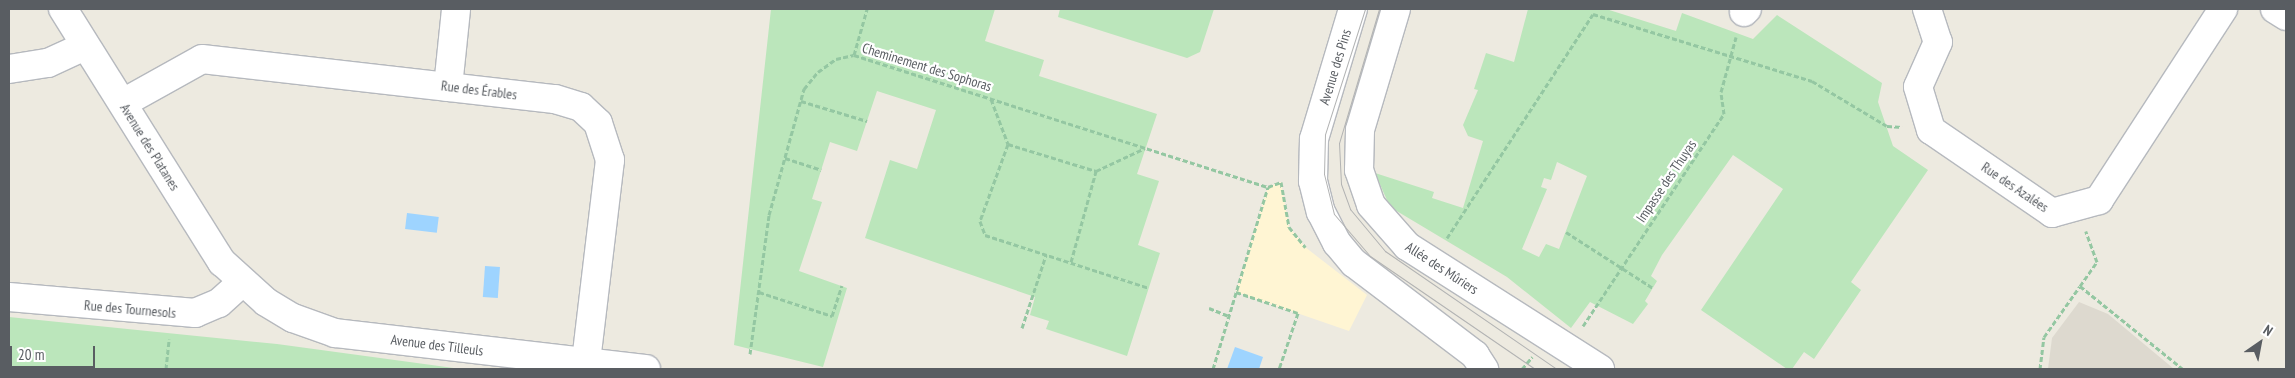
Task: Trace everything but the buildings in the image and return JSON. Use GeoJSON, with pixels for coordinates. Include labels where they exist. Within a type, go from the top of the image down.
{"type":"FeatureCollection","features":[{"type":"Feature","properties":{"kind":"street","name":"Avenue des Platanes"},"geometry":{"type":"LineString","coordinates":[[63,9],[222,262],[241,283]]}},
{"type":"Feature","properties":{"kind":"street"},"geometry":{"type":"LineString","coordinates":[[448,87],[456,9]]}},
{"type":"Feature","properties":{"kind":"street","name":"Avenue des Pins"},"geometry":{"type":"LineString","coordinates":[[1353,9],[1316,125],[1313,181],[1321,212],[1337,243],[1369,276],[1482,367]]}},
{"type":"Feature","properties":{"kind":"street","name":"Allée des Mûriers"},"geometry":{"type":"LineString","coordinates":[[1396,9],[1363,116],[1358,158],[1365,194],[1386,227],[1431,262],[1600,369]]}},
{"type":"Feature","properties":{"kind":"street"},"geometry":{"type":"LineString","coordinates":[[1927,9],[1938,42],[1918,87],[1931,130]]}},
{"type":"Feature","properties":{"kind":"street","name":"Rue des Azalées"},"geometry":{"type":"LineString","coordinates":[[1931,130],[2052,213],[2099,200],[2223,9]]}},
{"type":"Feature","properties":{"kind":"street"},"geometry":{"type":"LineString","coordinates":[[2275,9],[2286,16]]}},
{"type":"Feature","properties":{"kind":"street"},"geometry":{"type":"LineString","coordinates":[[9,68],[48,62],[85,46]]}},
{"type":"Feature","properties":{"kind":"street","name":"Rue des Érables"},"geometry":{"type":"LineString","coordinates":[[123,103],[202,59],[555,99],[581,107],[601,129],[610,160],[586,362]]}},
{"type":"Feature","properties":{"kind":"street","name":"Avenue des Tilleuls"},"geometry":{"type":"LineString","coordinates":[[241,283],[293,318],[335,333],[646,369]]}},
{"type":"Feature","properties":{"kind":"street","name":"Rue des Tournesols"},"geometry":{"type":"LineString","coordinates":[[9,297],[195,314],[219,303],[241,283]]}},
{"type":"Feature","properties":{"kind":"path"},"geometry":{"type":"LineString","coordinates":[[854,55],[867,9]]}},
{"type":"Feature","properties":{"kind":"path","name":"Impasse des Thuyas"},"geometry":{"type":"LineString","coordinates":[[1568,348],[1724,114],[1721,92],[1745,10]]}},
{"type":"Feature","properties":{"kind":"path"},"geometry":{"type":"LineString","coordinates":[[1431,262],[1593,14],[1812,81],[1887,126],[1931,130]]}},
{"type":"Feature","properties":{"kind":"path","name":"Cheminement des Sophoras"},"geometry":{"type":"LineString","coordinates":[[750,354],[768,215],[801,102],[818,72],[836,59],[854,55],[1268,187]]}},
{"type":"Feature","properties":{"kind":"path"},"geometry":{"type":"LineString","coordinates":[[991,99],[1008,144],[980,221],[985,235],[1149,288]]}},
{"type":"Feature","properties":{"kind":"path"},"geometry":{"type":"LineString","coordinates":[[801,102],[866,121]]}},
{"type":"Feature","properties":{"kind":"path"},"geometry":{"type":"LineString","coordinates":[[1008,144],[1096,172],[1145,148]]}},
{"type":"Feature","properties":{"kind":"path"},"geometry":{"type":"LineString","coordinates":[[785,158],[821,170]]}},
{"type":"Feature","properties":{"kind":"path"},"geometry":{"type":"LineString","coordinates":[[1071,262],[1096,172]]}},
{"type":"Feature","properties":{"kind":"path"},"geometry":{"type":"LineString","coordinates":[[1213,369],[1268,187],[1282,182]]}},
{"type":"Feature","properties":{"kind":"path"},"geometry":{"type":"LineString","coordinates":[[2040,369],[2044,337],[2097,262],[2076,207]]}},
{"type":"Feature","properties":{"kind":"path"},"geometry":{"type":"LineString","coordinates":[[1566,232],[1653,288]]}},
{"type":"Feature","properties":{"kind":"path"},"geometry":{"type":"LineString","coordinates":[[1022,328],[1046,255]]}},
{"type":"Feature","properties":{"kind":"path"},"geometry":{"type":"LineString","coordinates":[[759,292],[832,316],[842,286]]}},
{"type":"Feature","properties":{"kind":"path"},"geometry":{"type":"LineString","coordinates":[[2080,286],[2182,369]]}},
{"type":"Feature","properties":{"kind":"path"},"geometry":{"type":"LineString","coordinates":[[1236,292],[1298,313],[1279,369]]}},
{"type":"Feature","properties":{"kind":"path"},"geometry":{"type":"LineString","coordinates":[[1209,308],[1229,316]]}},
{"type":"Feature","properties":{"kind":"shaded area"},"geometry":{"type":"Polygon","coordinates":[[[1281,182],[1289,227],[1305,247],[1367,295],[1349,331],[1236,292],[1268,187],[1281,182]]]}},
{"type":"Feature","properties":{"kind":"shaded area"},"geometry":{"type":"Polygon","coordinates":[[[2079,302],[2108,314],[2174,369],[2048,369],[2052,338],[2079,302]]]}},
{"type":"Feature","properties":{"kind":"green space"},"geometry":{"type":"Polygon","coordinates":[[[771,9],[995,9],[985,41],[1044,60],[1039,76],[1157,114],[1137,174],[1159,181],[1138,245],[1160,253],[1127,356],[1046,329],[1049,321],[1030,315],[1035,297],[865,238],[890,160],[917,169],[936,110],[877,91],[857,151],[830,142],[812,199],[822,202],[799,271],[847,288],[823,367],[734,345],[771,9]]]}},
{"type":"Feature","properties":{"kind":"green space"},"geometry":{"type":"Polygon","coordinates":[[[1060,9],[1214,9],[1200,52],[1187,58],[1058,17],[1060,9]]]}},
{"type":"Feature","properties":{"kind":"green space"},"geometry":{"type":"Polygon","coordinates":[[[1528,9],[1606,9],[1676,31],[1682,13],[1753,39],[1777,15],[1882,83],[1878,102],[1893,146],[1928,170],[1851,282],[1861,290],[1814,359],[1804,352],[1792,369],[1787,369],[1701,310],[1783,189],[1733,155],[1662,255],[1651,276],[1657,281],[1645,301],[1648,304],[1633,324],[1590,302],[1571,328],[1507,277],[1390,207],[1375,173],[1434,192],[1432,198],[1463,208],[1483,141],[1468,136],[1463,125],[1478,90],[1474,89],[1486,53],[1514,62],[1528,9]],[[1557,162],[1551,180],[1544,178],[1541,187],[1547,189],[1522,249],[1539,257],[1546,244],[1559,249],[1587,176],[1557,162]]]}},
{"type":"Feature","properties":{"kind":"green space"},"geometry":{"type":"Polygon","coordinates":[[[9,317],[277,344],[461,369],[9,369],[9,317]]]}},
{"type":"Feature","properties":{"kind":"water"},"geometry":{"type":"Polygon","coordinates":[[[407,213],[439,217],[437,233],[405,229],[407,213]]]}},
{"type":"Feature","properties":{"kind":"water"},"geometry":{"type":"Polygon","coordinates":[[[485,266],[500,267],[498,298],[483,297],[485,266]]]}},
{"type":"Feature","properties":{"kind":"water"},"geometry":{"type":"Polygon","coordinates":[[[1235,347],[1263,357],[1259,369],[1227,369],[1235,347]]]}},
{"type":"Feature","properties":{"kind":"tram line"},"geometry":{"type":"LineString","coordinates":[[1365,9],[1325,134],[1324,174],[1334,214],[1370,256],[1535,369]]}},
{"type":"Feature","properties":{"kind":"tram line"},"geometry":{"type":"LineString","coordinates":[[1379,9],[1339,143],[1341,184],[1350,209],[1385,251],[1557,369]]}}]}
